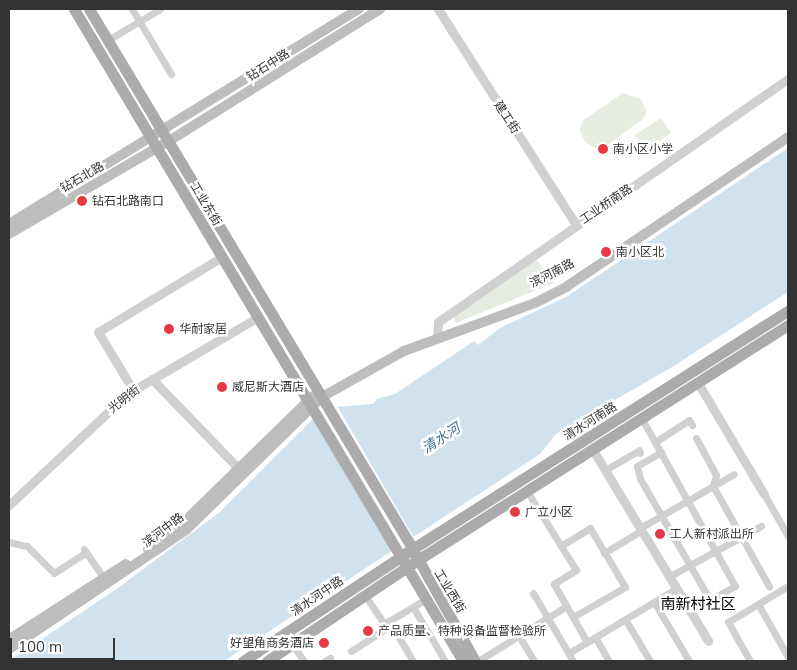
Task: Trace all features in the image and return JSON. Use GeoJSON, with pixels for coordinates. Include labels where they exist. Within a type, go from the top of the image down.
{"type":"FeatureCollection","features":[{"type":"Feature","properties":{"kind":"main road","name":"工业东街"},"geometry":{"type":"LineString","coordinates":[[74,9],[311,406],[408,547]]}},
{"type":"Feature","properties":{"kind":"main road","name":"工业东街"},"geometry":{"type":"LineString","coordinates":[[89,9],[322,398],[408,547]]}},
{"type":"Feature","properties":{"kind":"main road","name":"钻石中路"},"geometry":{"type":"LineString","coordinates":[[162,131],[359,9]]}},
{"type":"Feature","properties":{"kind":"main road","name":"钻石中路"},"geometry":{"type":"LineString","coordinates":[[168,142],[380,9]]}},
{"type":"Feature","properties":{"kind":"main road","name":"钻石北路"},"geometry":{"type":"LineString","coordinates":[[9,224],[162,131]]}},
{"type":"Feature","properties":{"kind":"main road","name":"滨河南路"},"geometry":{"type":"LineString","coordinates":[[311,406],[404,351],[437,335],[562,284],[788,133]]}},
{"type":"Feature","properties":{"kind":"main road","name":"滨河南路"},"geometry":{"type":"LineString","coordinates":[[437,335],[535,303],[566,287],[788,137]]}},
{"type":"Feature","properties":{"kind":"main road","name":"钻石北路"},"geometry":{"type":"LineString","coordinates":[[9,234],[168,142]]}},
{"type":"Feature","properties":{"kind":"main road","name":"清水河南路"},"geometry":{"type":"LineString","coordinates":[[408,547],[788,311]]}},
{"type":"Feature","properties":{"kind":"main road","name":"清水河南路"},"geometry":{"type":"LineString","coordinates":[[412,564],[788,325]]}},
{"type":"Feature","properties":{"kind":"main road","name":"滨河中路"},"geometry":{"type":"LineString","coordinates":[[9,648],[106,581],[184,522],[238,468],[311,406]]}},
{"type":"Feature","properties":{"kind":"main road","name":"滨河中路"},"geometry":{"type":"LineString","coordinates":[[9,640],[186,530],[311,406]]}},
{"type":"Feature","properties":{"kind":"main road","name":"清水河中路"},"geometry":{"type":"LineString","coordinates":[[243,661],[393,561],[408,547]]}},
{"type":"Feature","properties":{"kind":"main road","name":"工业西街"},"geometry":{"type":"LineString","coordinates":[[408,547],[412,564],[423,583],[477,661]]}},
{"type":"Feature","properties":{"kind":"main road"},"geometry":{"type":"LineString","coordinates":[[394,575],[408,577],[423,583],[426,564],[434,550]]}},
{"type":"Feature","properties":{"kind":"main road"},"geometry":{"type":"LineString","coordinates":[[269,661],[412,564]]}},
{"type":"Feature","properties":{"kind":"main road","name":"工业西街"},"geometry":{"type":"LineString","coordinates":[[423,583],[426,599],[463,661]]}},
{"type":"Feature","properties":{"kind":"street"},"geometry":{"type":"LineString","coordinates":[[132,9],[171,74]]}},
{"type":"Feature","properties":{"kind":"street"},"geometry":{"type":"LineString","coordinates":[[108,40],[160,9]]}},
{"type":"Feature","properties":{"kind":"street","name":"建工街"},"geometry":{"type":"LineString","coordinates":[[438,9],[576,225]]}},
{"type":"Feature","properties":{"kind":"street","name":"工业桥南路"},"geometry":{"type":"LineString","coordinates":[[437,335],[438,322],[788,79]]}},
{"type":"Feature","properties":{"kind":"street"},"geometry":{"type":"LineString","coordinates":[[134,390],[98,332],[222,257]]}},
{"type":"Feature","properties":{"kind":"street","name":"光明街"},"geometry":{"type":"LineString","coordinates":[[9,504],[134,390],[258,317]]}},
{"type":"Feature","properties":{"kind":"street"},"geometry":{"type":"LineString","coordinates":[[152,379],[238,468]]}},
{"type":"Feature","properties":{"kind":"street"},"geometry":{"type":"LineString","coordinates":[[698,383],[788,536]]}},
{"type":"Feature","properties":{"kind":"street"},"geometry":{"type":"LineString","coordinates":[[642,418],[661,452],[687,501],[735,586],[710,600],[640,479],[637,466],[661,452]]}},
{"type":"Feature","properties":{"kind":"street"},"geometry":{"type":"LineString","coordinates":[[655,442],[689,420],[692,426]]}},
{"type":"Feature","properties":{"kind":"street"},"geometry":{"type":"LineString","coordinates":[[696,438],[716,475],[713,486],[769,586]]}},
{"type":"Feature","properties":{"kind":"street"},"geometry":{"type":"LineString","coordinates":[[593,450],[708,641]]}},
{"type":"Feature","properties":{"kind":"street"},"geometry":{"type":"LineString","coordinates":[[605,470],[639,450],[640,453]]}},
{"type":"Feature","properties":{"kind":"street"},"geometry":{"type":"LineString","coordinates":[[604,553],[661,516],[734,474]]}},
{"type":"Feature","properties":{"kind":"street"},"geometry":{"type":"LineString","coordinates":[[527,491],[576,570],[554,584],[587,642]]}},
{"type":"Feature","properties":{"kind":"street"},"geometry":{"type":"LineString","coordinates":[[670,576],[760,526]]}},
{"type":"Feature","properties":{"kind":"street"},"geometry":{"type":"LineString","coordinates":[[561,546],[590,528],[625,587],[573,617]]}},
{"type":"Feature","properties":{"kind":"street"},"geometry":{"type":"LineString","coordinates":[[9,542],[27,546],[54,573],[85,550],[106,581]]}},
{"type":"Feature","properties":{"kind":"street"},"geometry":{"type":"LineString","coordinates":[[750,661],[728,622],[788,586]]}},
{"type":"Feature","properties":{"kind":"street"},"geometry":{"type":"LineString","coordinates":[[569,653],[677,588]]}},
{"type":"Feature","properties":{"kind":"street"},"geometry":{"type":"LineString","coordinates":[[533,593],[573,661]]}},
{"type":"Feature","properties":{"kind":"street"},"geometry":{"type":"LineString","coordinates":[[351,651],[387,628],[365,595]]}},
{"type":"Feature","properties":{"kind":"street"},"geometry":{"type":"LineString","coordinates":[[413,661],[389,621],[426,599]]}},
{"type":"Feature","properties":{"kind":"street"},"geometry":{"type":"LineString","coordinates":[[654,602],[688,660]]}},
{"type":"Feature","properties":{"kind":"street"},"geometry":{"type":"LineString","coordinates":[[758,604],[788,657]]}},
{"type":"Feature","properties":{"kind":"street"},"geometry":{"type":"LineString","coordinates":[[413,607],[445,661]]}},
{"type":"Feature","properties":{"kind":"street"},"geometry":{"type":"LineString","coordinates":[[477,661],[563,608]]}},
{"type":"Feature","properties":{"kind":"street"},"geometry":{"type":"LineString","coordinates":[[625,619],[650,661]]}},
{"type":"Feature","properties":{"kind":"street"},"geometry":{"type":"LineString","coordinates":[[519,636],[534,661]]}},
{"type":"Feature","properties":{"kind":"street"},"geometry":{"type":"LineString","coordinates":[[595,637],[609,661]]}},
{"type":"Feature","properties":{"kind":"street"},"geometry":{"type":"LineString","coordinates":[[292,644],[304,661]]}},
{"type":"Feature","properties":{"kind":"shaded area"},"geometry":{"type":"Polygon","coordinates":[[[623,93],[641,99],[646,111],[644,118],[605,147],[595,148],[586,143],[580,131],[582,121],[623,93]]]}},
{"type":"Feature","properties":{"kind":"shaded area"},"geometry":{"type":"Polygon","coordinates":[[[661,118],[671,133],[646,150],[635,135],[661,118]]]}},
{"type":"Feature","properties":{"kind":"shaded area"},"geometry":{"type":"Polygon","coordinates":[[[536,259],[554,283],[456,323],[453,316],[536,259]]]}},
{"type":"Feature","properties":{"kind":"water","name":"清水河"},"geometry":{"type":"Polygon","coordinates":[[[788,148],[788,292],[672,367],[556,434],[540,454],[224,661],[9,661],[115,590],[220,512],[312,420],[334,407],[373,404],[377,399],[395,394],[474,341],[478,345],[500,328],[566,297],[788,148]]]}},
{"type":"Feature","properties":{"kind":"pier"},"geometry":{"type":"Polygon","coordinates":[[[336,404],[414,538],[392,551],[313,416],[336,404]]]}},
{"type":"Feature","properties":{"kind":"place","name":"南小区小学"},"geometry":{"type":"Point","coordinates":[603,149]}},
{"type":"Feature","properties":{"kind":"place","name":"钻石北路南口"},"geometry":{"type":"Point","coordinates":[82,201]}},
{"type":"Feature","properties":{"kind":"place","name":"南小区北"},"geometry":{"type":"Point","coordinates":[606,252]}},
{"type":"Feature","properties":{"kind":"place","name":"华耐家居"},"geometry":{"type":"Point","coordinates":[169,329]}},
{"type":"Feature","properties":{"kind":"place","name":"威尼斯大酒店"},"geometry":{"type":"Point","coordinates":[222,387]}},
{"type":"Feature","properties":{"kind":"place","name":"广立小区"},"geometry":{"type":"Point","coordinates":[515,512]}},
{"type":"Feature","properties":{"kind":"place","name":"工人新村派出所"},"geometry":{"type":"Point","coordinates":[660,534]}},
{"type":"Feature","properties":{"kind":"place","name":"产品质量、特种设备监督检验所"},"geometry":{"type":"Point","coordinates":[368,631]}},
{"type":"Feature","properties":{"kind":"place","name":"好望角商务酒店"},"geometry":{"type":"Point","coordinates":[324,643]}},
{"type":"Feature","properties":{"kind":"district","name":"南新村社区"},"geometry":{"type":"Point","coordinates":[698,604]}}]}
